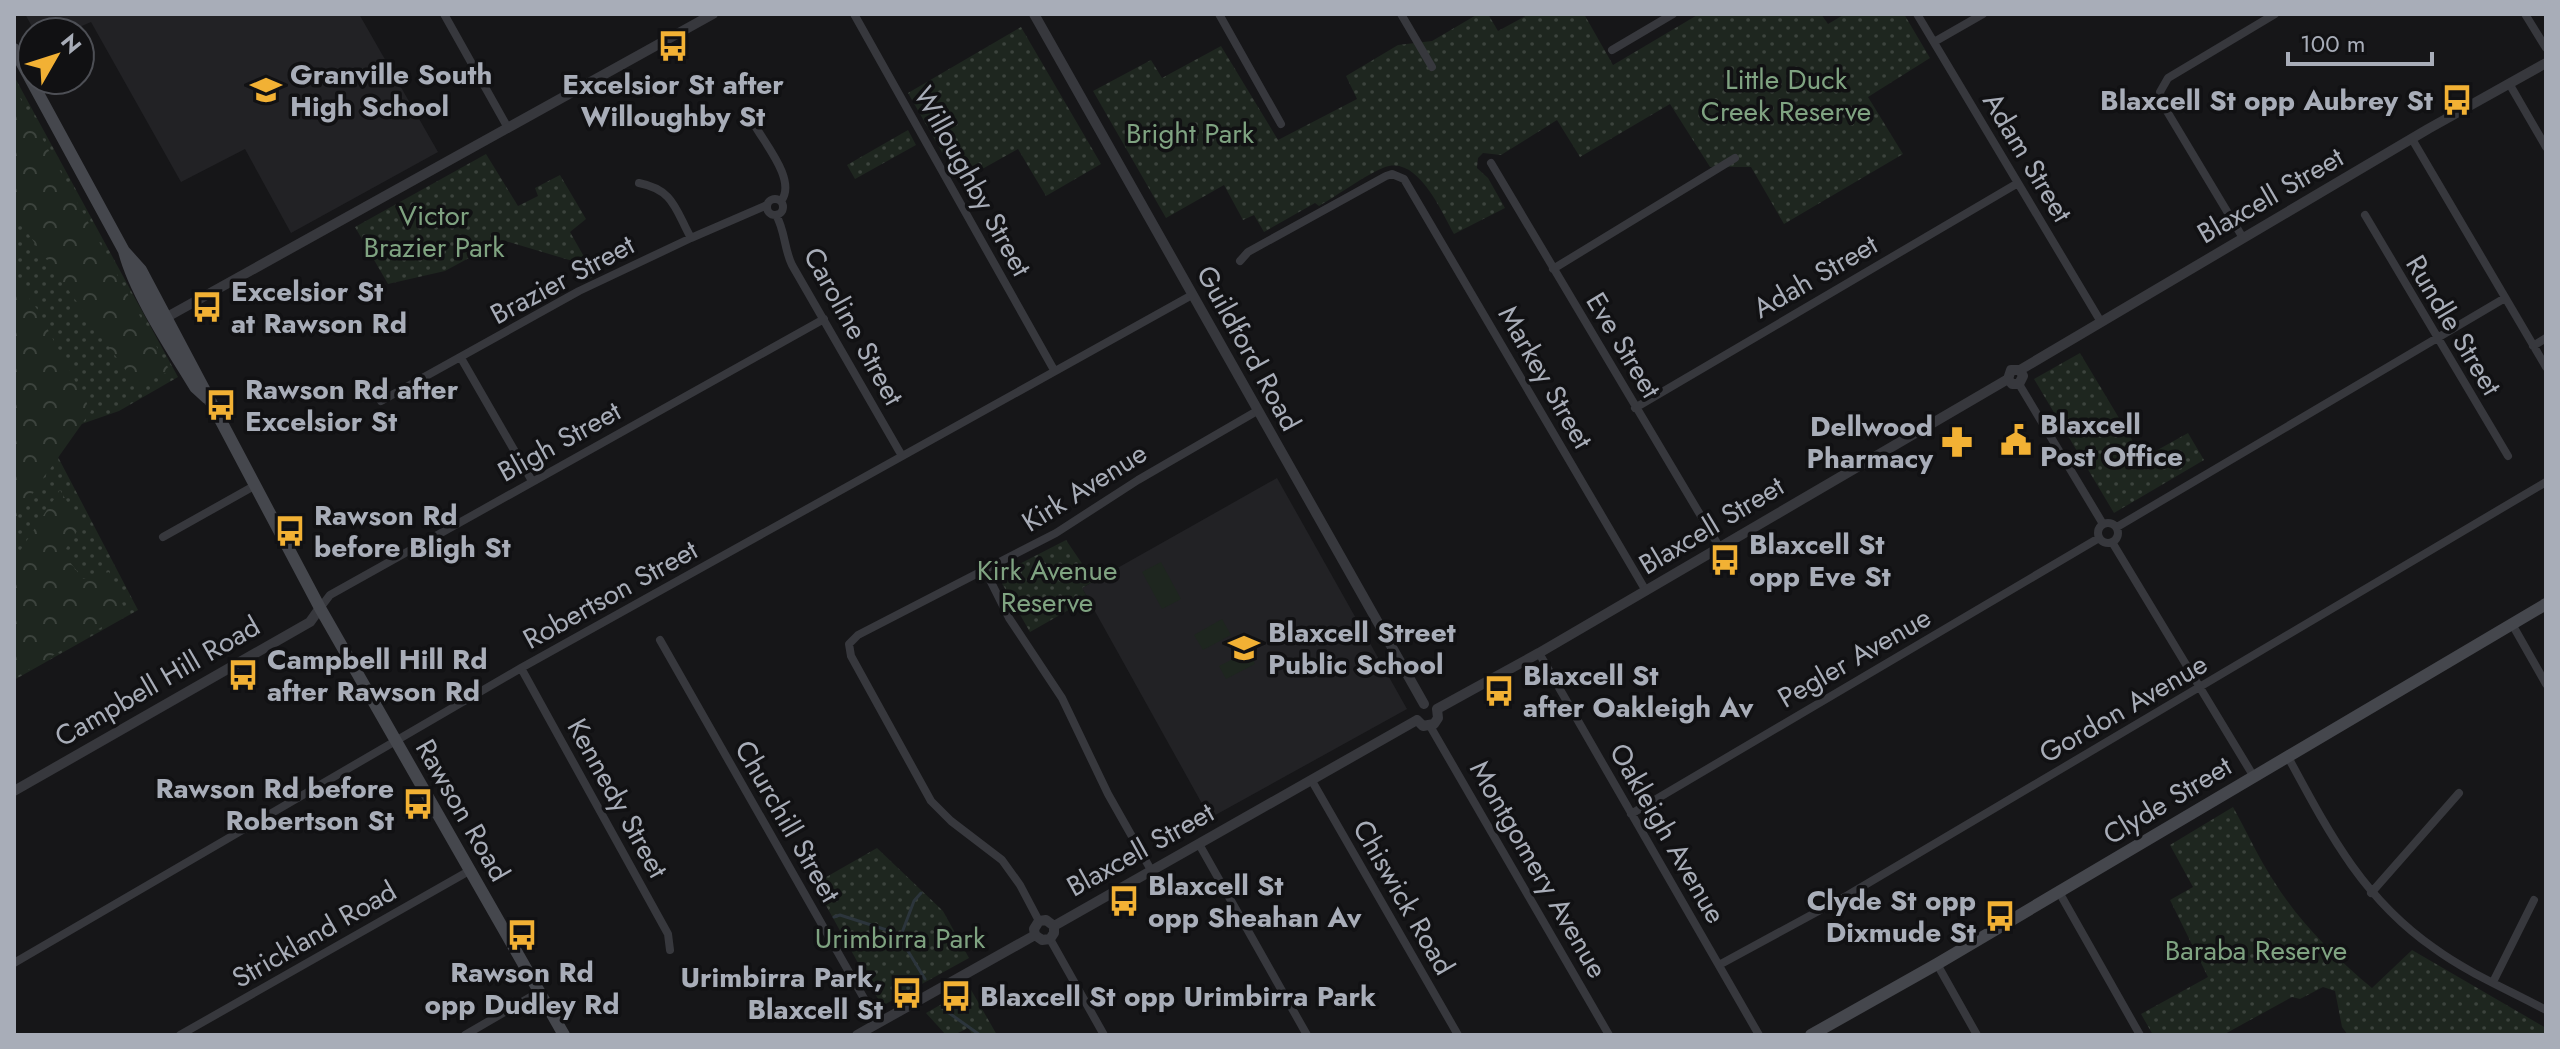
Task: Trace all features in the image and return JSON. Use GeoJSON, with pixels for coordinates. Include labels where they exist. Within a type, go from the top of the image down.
{"type":"FeatureCollection","features":[{"type":"Feature","properties":{"kind":"main road","name":"Rawson Road"},"geometry":{"type":"LineString","coordinates":[[14,49],[186,372],[195,387],[207,398]]}},
{"type":"Feature","properties":{"kind":"main road","name":"Rawson Road"},"geometry":{"type":"LineString","coordinates":[[124,251],[141,270],[320,608],[564,1035]]}},
{"type":"Feature","properties":{"kind":"main road"},"geometry":{"type":"LineString","coordinates":[[138,285],[167,317],[168,332],[186,365],[186,372]]}},
{"type":"Feature","properties":{"kind":"main road","name":"Clyde Street"},"geometry":{"type":"LineString","coordinates":[[1814,1034],[2546,604]]}},
{"type":"Feature","properties":{"kind":"street"},"geometry":{"type":"LineString","coordinates":[[444,14],[508,128]]}},
{"type":"Feature","properties":{"kind":"street"},"geometry":{"type":"LineString","coordinates":[[167,317],[713,14]]}},
{"type":"Feature","properties":{"kind":"street","name":"Willoughby Street"},"geometry":{"type":"LineString","coordinates":[[854,14],[1054,370]]}},
{"type":"Feature","properties":{"kind":"street","name":"Guildford Road"},"geometry":{"type":"LineString","coordinates":[[1034,14],[1424,704]]}},
{"type":"Feature","properties":{"kind":"street"},"geometry":{"type":"LineString","coordinates":[[1219,14],[1281,124]]}},
{"type":"Feature","properties":{"kind":"street"},"geometry":{"type":"LineString","coordinates":[[1401,14],[1432,67]]}},
{"type":"Feature","properties":{"kind":"street"},"geometry":{"type":"LineString","coordinates":[[1612,50],[1673,14]]}},
{"type":"Feature","properties":{"kind":"street","name":"Adam Street"},"geometry":{"type":"LineString","coordinates":[[1917,14],[2101,322]]}},
{"type":"Feature","properties":{"kind":"street"},"geometry":{"type":"LineString","coordinates":[[1934,42],[1983,14]]}},
{"type":"Feature","properties":{"kind":"street"},"geometry":{"type":"LineString","coordinates":[[2243,238],[2162,103],[2160,92],[2168,78],[2275,14]]}},
{"type":"Feature","properties":{"kind":"street"},"geometry":{"type":"LineString","coordinates":[[2525,14],[2546,48]]}},
{"type":"Feature","properties":{"kind":"street","name":"Blaxcell Street"},"geometry":{"type":"LineString","coordinates":[[2020,370],[2546,63]]}},
{"type":"Feature","properties":{"kind":"street"},"geometry":{"type":"LineString","coordinates":[[2510,85],[2546,147]]}},
{"type":"Feature","properties":{"kind":"street"},"geometry":{"type":"LineString","coordinates":[[754,124],[786,180],[782,211],[776,215],[769,212],[767,205],[772,199],[781,201]]}},
{"type":"Feature","properties":{"kind":"street"},"geometry":{"type":"LineString","coordinates":[[2412,139],[2546,367]]}},
{"type":"Feature","properties":{"kind":"street"},"geometry":{"type":"LineString","coordinates":[[1553,269],[1735,158]]}},
{"type":"Feature","properties":{"kind":"street","name":"Eve Street"},"geometry":{"type":"LineString","coordinates":[[1491,163],[1720,548]]}},
{"type":"Feature","properties":{"kind":"street","name":"Markey Street"},"geometry":{"type":"LineString","coordinates":[[1240,261],[1248,252],[1386,176],[1399,175],[1409,184],[1646,591]]}},
{"type":"Feature","properties":{"kind":"street"},"geometry":{"type":"LineString","coordinates":[[639,183],[658,187],[665,193],[691,238]]}},
{"type":"Feature","properties":{"kind":"street","name":"Adah Street"},"geometry":{"type":"LineString","coordinates":[[1635,408],[2018,183]]}},
{"type":"Feature","properties":{"kind":"street","name":"Brazier Street"},"geometry":{"type":"LineString","coordinates":[[381,401],[579,291],[767,205]]}},
{"type":"Feature","properties":{"kind":"street","name":"Caroline Street"},"geometry":{"type":"LineString","coordinates":[[776,215],[781,223],[789,259],[902,456]]}},
{"type":"Feature","properties":{"kind":"street","name":"Rundle Street"},"geometry":{"type":"LineString","coordinates":[[2365,215],[2508,456]]}},
{"type":"Feature","properties":{"kind":"street","name":"Robertson Street"},"geometry":{"type":"LineString","coordinates":[[14,963],[521,668],[1192,295]]}},
{"type":"Feature","properties":{"kind":"street"},"geometry":{"type":"LineString","coordinates":[[2117,527],[2505,298]]}},
{"type":"Feature","properties":{"kind":"street","name":"Bligh Street"},"geometry":{"type":"LineString","coordinates":[[320,608],[330,595],[824,319]]}},
{"type":"Feature","properties":{"kind":"street"},"geometry":{"type":"LineString","coordinates":[[2533,346],[2546,338]]}},
{"type":"Feature","properties":{"kind":"street"},"geometry":{"type":"LineString","coordinates":[[461,358],[532,481]]}},
{"type":"Feature","properties":{"kind":"street"},"geometry":{"type":"LineString","coordinates":[[2011,370],[2020,370],[2023,376],[2019,384],[2012,384],[2008,379],[2011,370]]}},
{"type":"Feature","properties":{"kind":"street","name":"Blaxcell Street"},"geometry":{"type":"LineString","coordinates":[[1437,709],[1539,653],[2008,379]]}},
{"type":"Feature","properties":{"kind":"street"},"geometry":{"type":"LineString","coordinates":[[2019,384],[2103,524]]}},
{"type":"Feature","properties":{"kind":"street","name":"Kirk Avenue"},"geometry":{"type":"LineString","coordinates":[[1039,921],[1020,885],[1002,860],[951,821],[931,801],[851,656],[849,644],[858,635],[1056,533],[1164,464],[1257,411]]}},
{"type":"Feature","properties":{"kind":"street","name":"Gordon Avenue"},"geometry":{"type":"LineString","coordinates":[[1719,965],[1848,895],[2546,482]]}},
{"type":"Feature","properties":{"kind":"street"},"geometry":{"type":"LineString","coordinates":[[163,537],[254,486]]}},
{"type":"Feature","properties":{"kind":"street"},"geometry":{"type":"LineString","coordinates":[[2111,523],[2117,527],[2117,537],[2112,542],[2099,538],[2099,528],[2103,524],[2111,523]]}},
{"type":"Feature","properties":{"kind":"street","name":"Pegler Avenue"},"geometry":{"type":"LineString","coordinates":[[1631,814],[2099,538]]}},
{"type":"Feature","properties":{"kind":"street"},"geometry":{"type":"LineString","coordinates":[[2112,542],[2254,777]]}},
{"type":"Feature","properties":{"kind":"street"},"geometry":{"type":"LineString","coordinates":[[985,570],[1004,609],[1062,698],[1108,794],[1151,870]]}},
{"type":"Feature","properties":{"kind":"street","name":"Campbell Hill Road"},"geometry":{"type":"LineString","coordinates":[[14,791],[310,622],[320,608]]}},
{"type":"Feature","properties":{"kind":"street"},"geometry":{"type":"LineString","coordinates":[[2512,624],[2546,684]]}},
{"type":"Feature","properties":{"kind":"street","name":"Churchill Street"},"geometry":{"type":"LineString","coordinates":[[660,640],[878,1023]]}},
{"type":"Feature","properties":{"kind":"street","name":"Oakleigh Avenue"},"geometry":{"type":"LineString","coordinates":[[1539,653],[1759,1035]]}},
{"type":"Feature","properties":{"kind":"street","name":"Kennedy Street"},"geometry":{"type":"LineString","coordinates":[[521,668],[668,934],[670,950]]}},
{"type":"Feature","properties":{"kind":"street"},"geometry":{"type":"LineString","coordinates":[[1424,704],[1437,709],[1438,718],[1430,726],[1423,726],[1417,720],[1416,713],[1424,704]]}},
{"type":"Feature","properties":{"kind":"street","name":"Blaxcell Street"},"geometry":{"type":"LineString","coordinates":[[1054,926],[1417,720]]}},
{"type":"Feature","properties":{"kind":"street","name":"Montgomery Avenue"},"geometry":{"type":"LineString","coordinates":[[1430,726],[1609,1035]]}},
{"type":"Feature","properties":{"kind":"street"},"geometry":{"type":"LineString","coordinates":[[2288,757],[2342,855],[2371,893],[2421,940],[2546,1010]]}},
{"type":"Feature","properties":{"kind":"street","name":"Chiswick Road"},"geometry":{"type":"LineString","coordinates":[[1312,781],[1458,1035]]}},
{"type":"Feature","properties":{"kind":"street"},"geometry":{"type":"LineString","coordinates":[[2371,893],[2459,793]]}},
{"type":"Feature","properties":{"kind":"street"},"geometry":{"type":"LineString","coordinates":[[1199,844],[1307,1035]]}},
{"type":"Feature","properties":{"kind":"street","name":"Strickland Road"},"geometry":{"type":"LineString","coordinates":[[180,1035],[469,871]]}},
{"type":"Feature","properties":{"kind":"street"},"geometry":{"type":"LineString","coordinates":[[2059,892],[2140,1035]]}},
{"type":"Feature","properties":{"kind":"street"},"geometry":{"type":"LineString","coordinates":[[2493,982],[2534,900]]}},
{"type":"Feature","properties":{"kind":"street"},"geometry":{"type":"LineString","coordinates":[[1046,920],[1054,926],[1050,939],[1042,940],[1035,935],[1034,929],[1039,921],[1046,920]]}},
{"type":"Feature","properties":{"kind":"street"},"geometry":{"type":"LineString","coordinates":[[857,1035],[1035,935]]}},
{"type":"Feature","properties":{"kind":"street"},"geometry":{"type":"LineString","coordinates":[[1050,939],[1104,1035]]}},
{"type":"Feature","properties":{"kind":"street"},"geometry":{"type":"LineString","coordinates":[[1937,964],[1977,1035]]}},
{"type":"Feature","properties":{"kind":"street"},"geometry":{"type":"LineString","coordinates":[[465,1035],[539,992]]}},
{"type":"Feature","properties":{"kind":"shaded area","name":"Granville South High School"},"geometry":{"type":"Polygon","coordinates":[[[359,14],[438,152],[291,233],[245,149],[181,182],[96,31],[96,16],[26,16],[359,14]]]}},
{"type":"Feature","properties":{"kind":"shaded area","name":"Blaxcell Street Public School"},"geometry":{"type":"Polygon","coordinates":[[[1277,478],[1407,709],[1210,818],[1082,588],[1277,478]]]}},
{"type":"Feature","properties":{"kind":"green space","name":"Little Duck Creek Reserve"},"geometry":{"type":"Polygon","coordinates":[[[1478,14],[1488,14],[1498,31],[1529,14],[1584,14],[1613,65],[1699,14],[1821,14],[1828,24],[1845,14],[1904,14],[1930,58],[1868,97],[1903,154],[1784,224],[1751,167],[1710,167],[1670,104],[1580,157],[1557,120],[1501,155],[1483,153],[1478,158],[1477,168],[1488,178],[1505,208],[1454,234],[1429,190],[1411,171],[1400,166],[1382,168],[1319,206],[1315,203],[1264,232],[1254,215],[1243,220],[1224,185],[1166,218],[1093,91],[1151,60],[1162,78],[1221,46],[1278,140],[1357,99],[1346,76],[1398,45],[1432,41],[1478,14]]]}},
{"type":"Feature","properties":{"kind":"green space"},"geometry":{"type":"Polygon","coordinates":[[[1021,27],[1101,164],[1046,196],[1018,149],[959,182],[908,93],[1021,27]]]}},
{"type":"Feature","properties":{"kind":"green space"},"geometry":{"type":"Polygon","coordinates":[[[14,76],[16,96],[25,96],[178,377],[119,411],[47,436],[138,610],[14,680],[14,76]]]}},
{"type":"Feature","properties":{"kind":"green space"},"geometry":{"type":"Polygon","coordinates":[[[14,87],[16,96],[19,96],[170,371],[137,386],[14,214],[14,87]]]}},
{"type":"Feature","properties":{"kind":"green space"},"geometry":{"type":"Polygon","coordinates":[[[908,130],[916,145],[855,179],[847,165],[908,130]]]}},
{"type":"Feature","properties":{"kind":"green space","name":"Victor Brazier Park"},"geometry":{"type":"Polygon","coordinates":[[[486,154],[518,206],[538,196],[535,188],[560,175],[586,219],[570,232],[595,276],[586,281],[576,262],[502,240],[445,271],[388,284],[355,227],[486,154]]]}},
{"type":"Feature","properties":{"kind":"green space"},"geometry":{"type":"Polygon","coordinates":[[[14,278],[37,309],[91,411],[14,520],[14,278]]]}},
{"type":"Feature","properties":{"kind":"green space"},"geometry":{"type":"Polygon","coordinates":[[[2080,353],[2143,458],[2188,433],[2204,460],[2114,513],[2034,379],[2080,353]]]}},
{"type":"Feature","properties":{"kind":"green space"},"geometry":{"type":"Polygon","coordinates":[[[60,490],[81,525],[63,553],[83,579],[109,572],[126,613],[14,678],[14,560],[60,490]]]}},
{"type":"Feature","properties":{"kind":"green space","name":"Kirk Avenue Reserve"},"geometry":{"type":"Polygon","coordinates":[[[1066,540],[1094,581],[1082,588],[1088,599],[1030,632],[1000,580],[1002,573],[1066,540]]]}},
{"type":"Feature","properties":{"kind":"green space"},"geometry":{"type":"Polygon","coordinates":[[[1161,562],[1181,599],[1162,609],[1142,572],[1161,562]]]}},
{"type":"Feature","properties":{"kind":"green space"},"geometry":{"type":"Polygon","coordinates":[[[1222,619],[1231,635],[1203,650],[1194,635],[1222,619]]]}},
{"type":"Feature","properties":{"kind":"green space"},"geometry":{"type":"Polygon","coordinates":[[[1249,651],[1255,664],[1226,679],[1219,666],[1249,651]]]}},
{"type":"Feature","properties":{"kind":"green space","name":"Baraba Reserve"},"geometry":{"type":"Polygon","coordinates":[[[2233,807],[2285,898],[2332,952],[2372,988],[2412,950],[2546,1028],[2546,1035],[2348,1035],[2342,1027],[2335,991],[2323,987],[2300,999],[2292,997],[2223,1035],[2153,1035],[2141,1014],[2208,977],[2170,900],[2193,887],[2170,845],[2233,807]]]}},
{"type":"Feature","properties":{"kind":"green space","name":"Urimbirra Park"},"geometry":{"type":"Polygon","coordinates":[[[877,848],[943,911],[969,958],[882,1006],[814,884],[877,848]]]}},
{"type":"Feature","properties":{"kind":"green space"},"geometry":{"type":"Polygon","coordinates":[[[970,988],[997,1035],[973,1035],[968,1028],[954,1035],[946,1035],[926,1013],[970,988]]]}},
{"type":"Feature","properties":{"kind":"waterway"},"geometry":{"type":"LineString","coordinates":[[900,938],[914,901],[921,893]]}},
{"type":"Feature","properties":{"kind":"waterway"},"geometry":{"type":"LineString","coordinates":[[834,917],[840,915],[893,932],[900,938],[925,979]]}},
{"type":"Feature","properties":{"kind":"waterway"},"geometry":{"type":"LineString","coordinates":[[942,1008],[980,1035]]}},
{"type":"Feature","properties":{"kind":"place","name":"Excelsior St after Willoughby St"},"geometry":{"type":"Point","coordinates":[673,46]}},
{"type":"Feature","properties":{"kind":"place","name":"Granville South High School"},"geometry":{"type":"Point","coordinates":[266,90]}},
{"type":"Feature","properties":{"kind":"place","name":"Blaxcell St opp Aubrey St"},"geometry":{"type":"Point","coordinates":[2457,100]}},
{"type":"Feature","properties":{"kind":"place","name":"Excelsior St at Rawson Rd"},"geometry":{"type":"Point","coordinates":[207,307]}},
{"type":"Feature","properties":{"kind":"place","name":"Rawson Rd after Excelsior St"},"geometry":{"type":"Point","coordinates":[221,405]}},
{"type":"Feature","properties":{"kind":"place","name":"Blaxcell Post Office"},"geometry":{"type":"Point","coordinates":[2016,440]}},
{"type":"Feature","properties":{"kind":"place","name":"Dellwood Pharmacy"},"geometry":{"type":"Point","coordinates":[1957,442]}},
{"type":"Feature","properties":{"kind":"place","name":"Rawson Rd before Bligh St"},"geometry":{"type":"Point","coordinates":[290,531]}},
{"type":"Feature","properties":{"kind":"place","name":"Blaxcell St opp Eve St"},"geometry":{"type":"Point","coordinates":[1725,560]}},
{"type":"Feature","properties":{"kind":"place","name":"Blaxcell Street Public School"},"geometry":{"type":"Point","coordinates":[1244,648]}},
{"type":"Feature","properties":{"kind":"place","name":"Campbell Hill Rd after Rawson Rd"},"geometry":{"type":"Point","coordinates":[243,675]}},
{"type":"Feature","properties":{"kind":"place","name":"Blaxcell St after Oakleigh Av"},"geometry":{"type":"Point","coordinates":[1499,691]}},
{"type":"Feature","properties":{"kind":"place","name":"Rawson Rd before Robertson St"},"geometry":{"type":"Point","coordinates":[418,804]}},
{"type":"Feature","properties":{"kind":"place","name":"Blaxcell St opp Sheahan Av"},"geometry":{"type":"Point","coordinates":[1124,901]}},
{"type":"Feature","properties":{"kind":"place","name":"Clyde St opp Dixmude St"},"geometry":{"type":"Point","coordinates":[2000,916]}},
{"type":"Feature","properties":{"kind":"place","name":"Rawson Rd opp Dudley Rd"},"geometry":{"type":"Point","coordinates":[522,935]}},
{"type":"Feature","properties":{"kind":"place","name":"Urimbirra Park, Blaxcell St"},"geometry":{"type":"Point","coordinates":[907,993]}},
{"type":"Feature","properties":{"kind":"place","name":"Blaxcell St opp Urimbirra Park"},"geometry":{"type":"Point","coordinates":[956,996]}},
{"type":"Feature","properties":{"kind":"park label","name":"Bright Park"},"geometry":{"type":"Point","coordinates":[1190,133]}}]}
